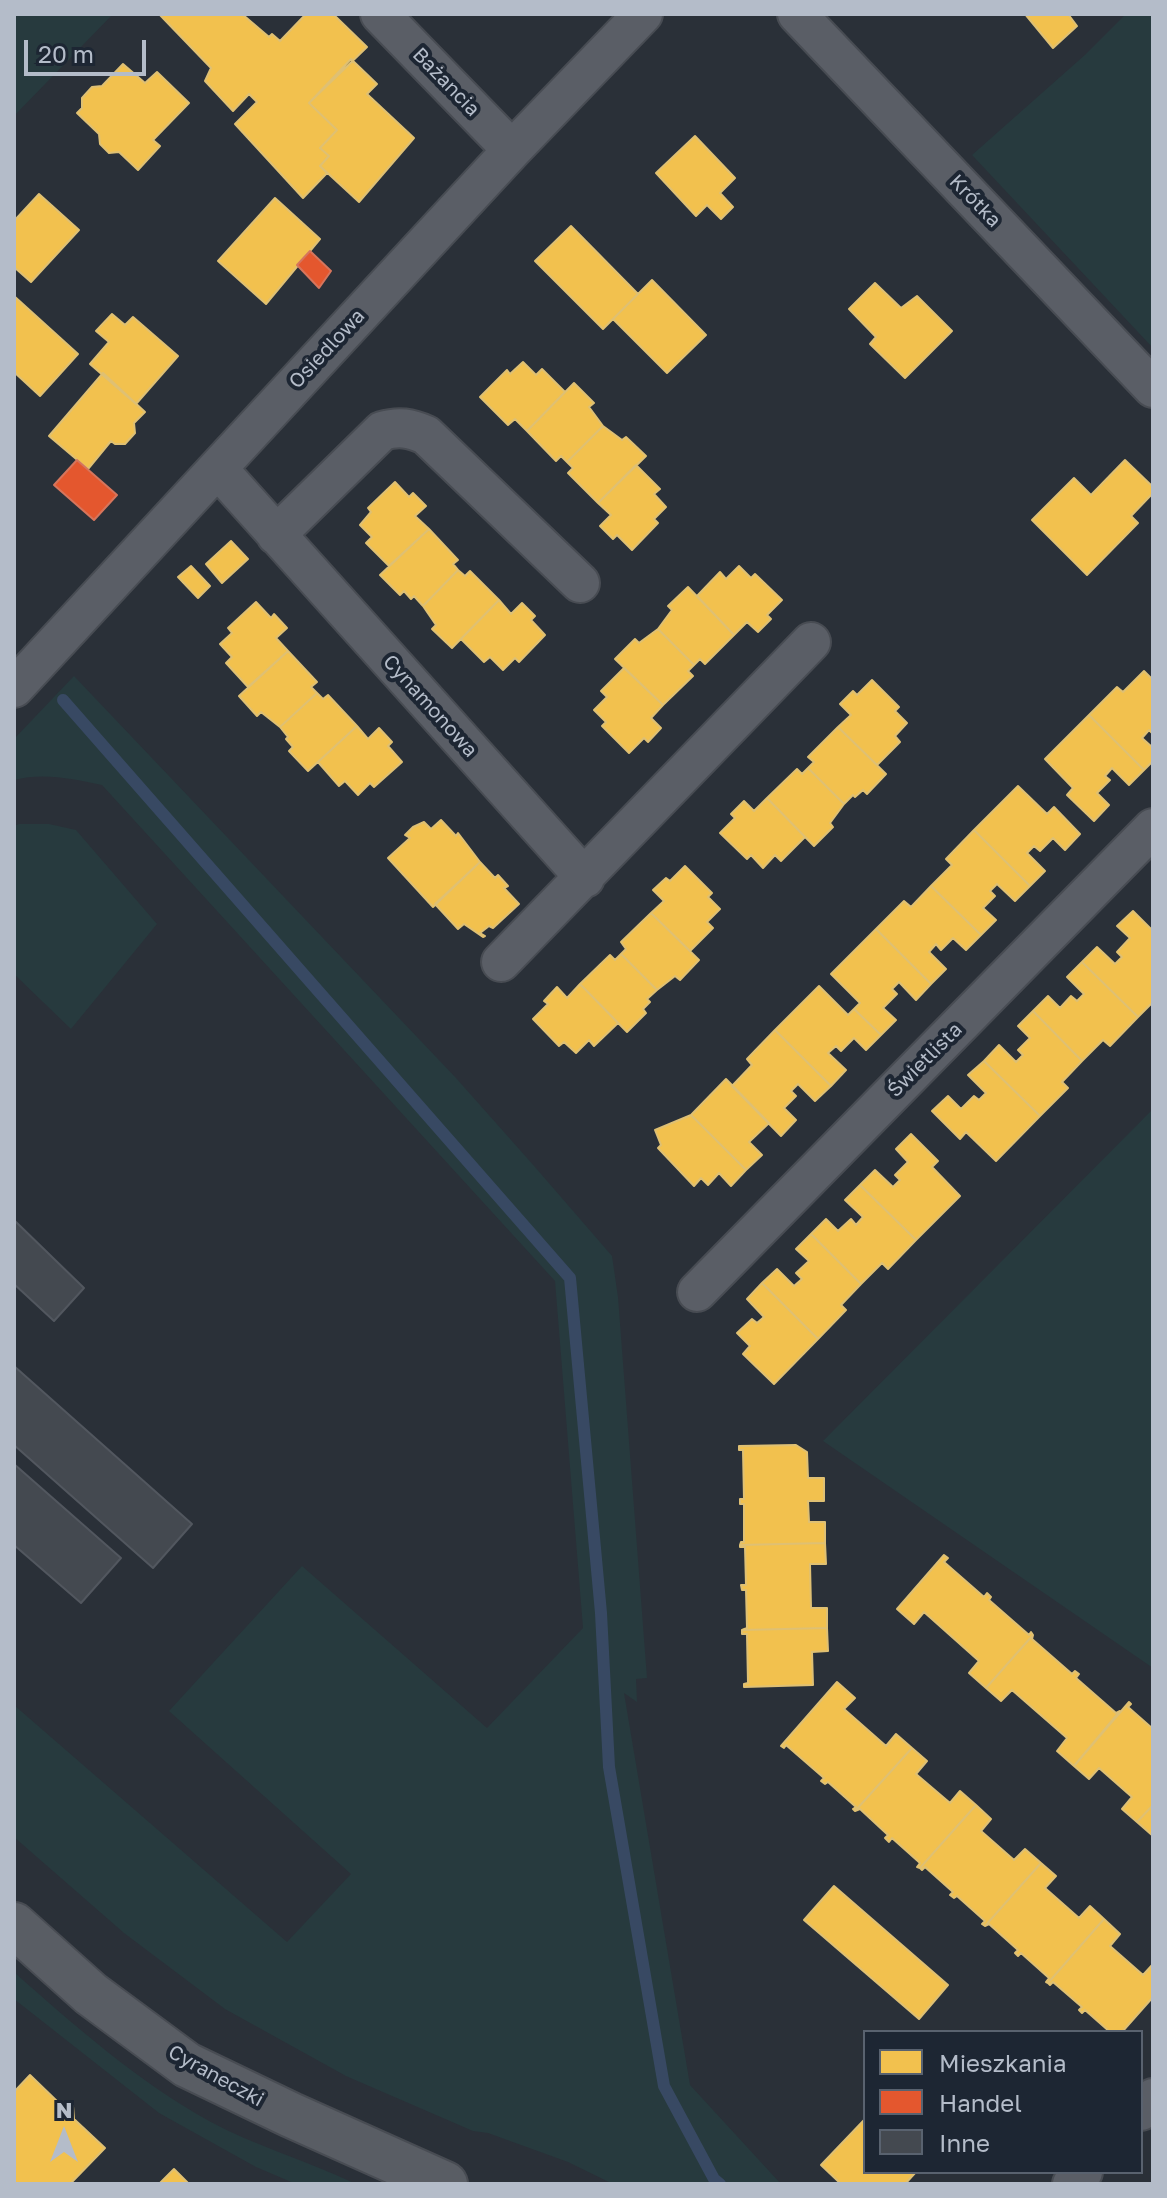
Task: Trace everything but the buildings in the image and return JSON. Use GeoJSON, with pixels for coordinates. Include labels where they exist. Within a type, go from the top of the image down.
{"type":"FeatureCollection","features":[{"type":"Feature","properties":{"kind":"street","name":"Bażancia"},"geometry":{"type":"LineString","coordinates":[[380,14],[512,150]]}},
{"type":"Feature","properties":{"kind":"street","name":"Osiedlowa"},"geometry":{"type":"LineString","coordinates":[[14,688],[512,150],[643,14]]}},
{"type":"Feature","properties":{"kind":"street","name":"Krótka"},"geometry":{"type":"LineString","coordinates":[[797,14],[1153,388]]}},
{"type":"Feature","properties":{"kind":"street"},"geometry":{"type":"LineString","coordinates":[[276,535],[382,431],[397,427],[426,435],[580,583]]}},
{"type":"Feature","properties":{"kind":"street","name":"Cynamonowa"},"geometry":{"type":"LineString","coordinates":[[218,469],[585,878]]}},
{"type":"Feature","properties":{"kind":"street"},"geometry":{"type":"LineString","coordinates":[[501,962],[811,642]]}},
{"type":"Feature","properties":{"kind":"street","name":"Świetlista"},"geometry":{"type":"LineString","coordinates":[[697,1292],[1153,828]]}},
{"type":"Feature","properties":{"kind":"street","name":"Cyraneczki"},"geometry":{"type":"LineString","coordinates":[[14,1925],[91,1994],[187,2065],[445,2184]]}},
{"type":"Feature","properties":{"kind":"green space"},"geometry":{"type":"Polygon","coordinates":[[[14,14],[113,14],[14,116],[14,14]]]}},
{"type":"Feature","properties":{"kind":"green space"},"geometry":{"type":"Polygon","coordinates":[[[1126,14],[1153,14],[1153,348],[972,155],[1086,54],[1126,14]]]}},
{"type":"Feature","properties":{"kind":"green space"},"geometry":{"type":"Polygon","coordinates":[[[74,676],[456,1078],[612,1256],[618,1297],[647,1678],[636,1679],[637,1702],[624,1693],[690,2085],[781,2184],[613,2184],[568,2162],[488,2133],[473,2131],[346,2076],[225,2009],[124,1933],[14,1837],[14,1705],[287,1942],[351,1874],[169,1711],[302,1566],[487,1728],[583,1628],[555,1281],[102,785],[47,776],[14,780],[14,739],[74,676]]]}},
{"type":"Feature","properties":{"kind":"green space"},"geometry":{"type":"Polygon","coordinates":[[[49,824],[76,830],[157,924],[71,1029],[14,974],[14,826],[49,824]]]}},
{"type":"Feature","properties":{"kind":"green space"},"geometry":{"type":"Polygon","coordinates":[[[1153,1109],[1153,1668],[823,1441],[1153,1109]]]}},
{"type":"Feature","properties":{"kind":"green space"},"geometry":{"type":"Polygon","coordinates":[[[14,1972],[107,2052],[182,2105],[245,2138],[356,2184],[296,2184],[256,2167],[159,2113],[14,1999],[14,1972]]]}},
{"type":"Feature","properties":{"kind":"waterway"},"geometry":{"type":"LineString","coordinates":[[63,700],[570,1278],[601,1613],[609,1767],[664,2086],[714,2179],[720,2184]]}}]}
